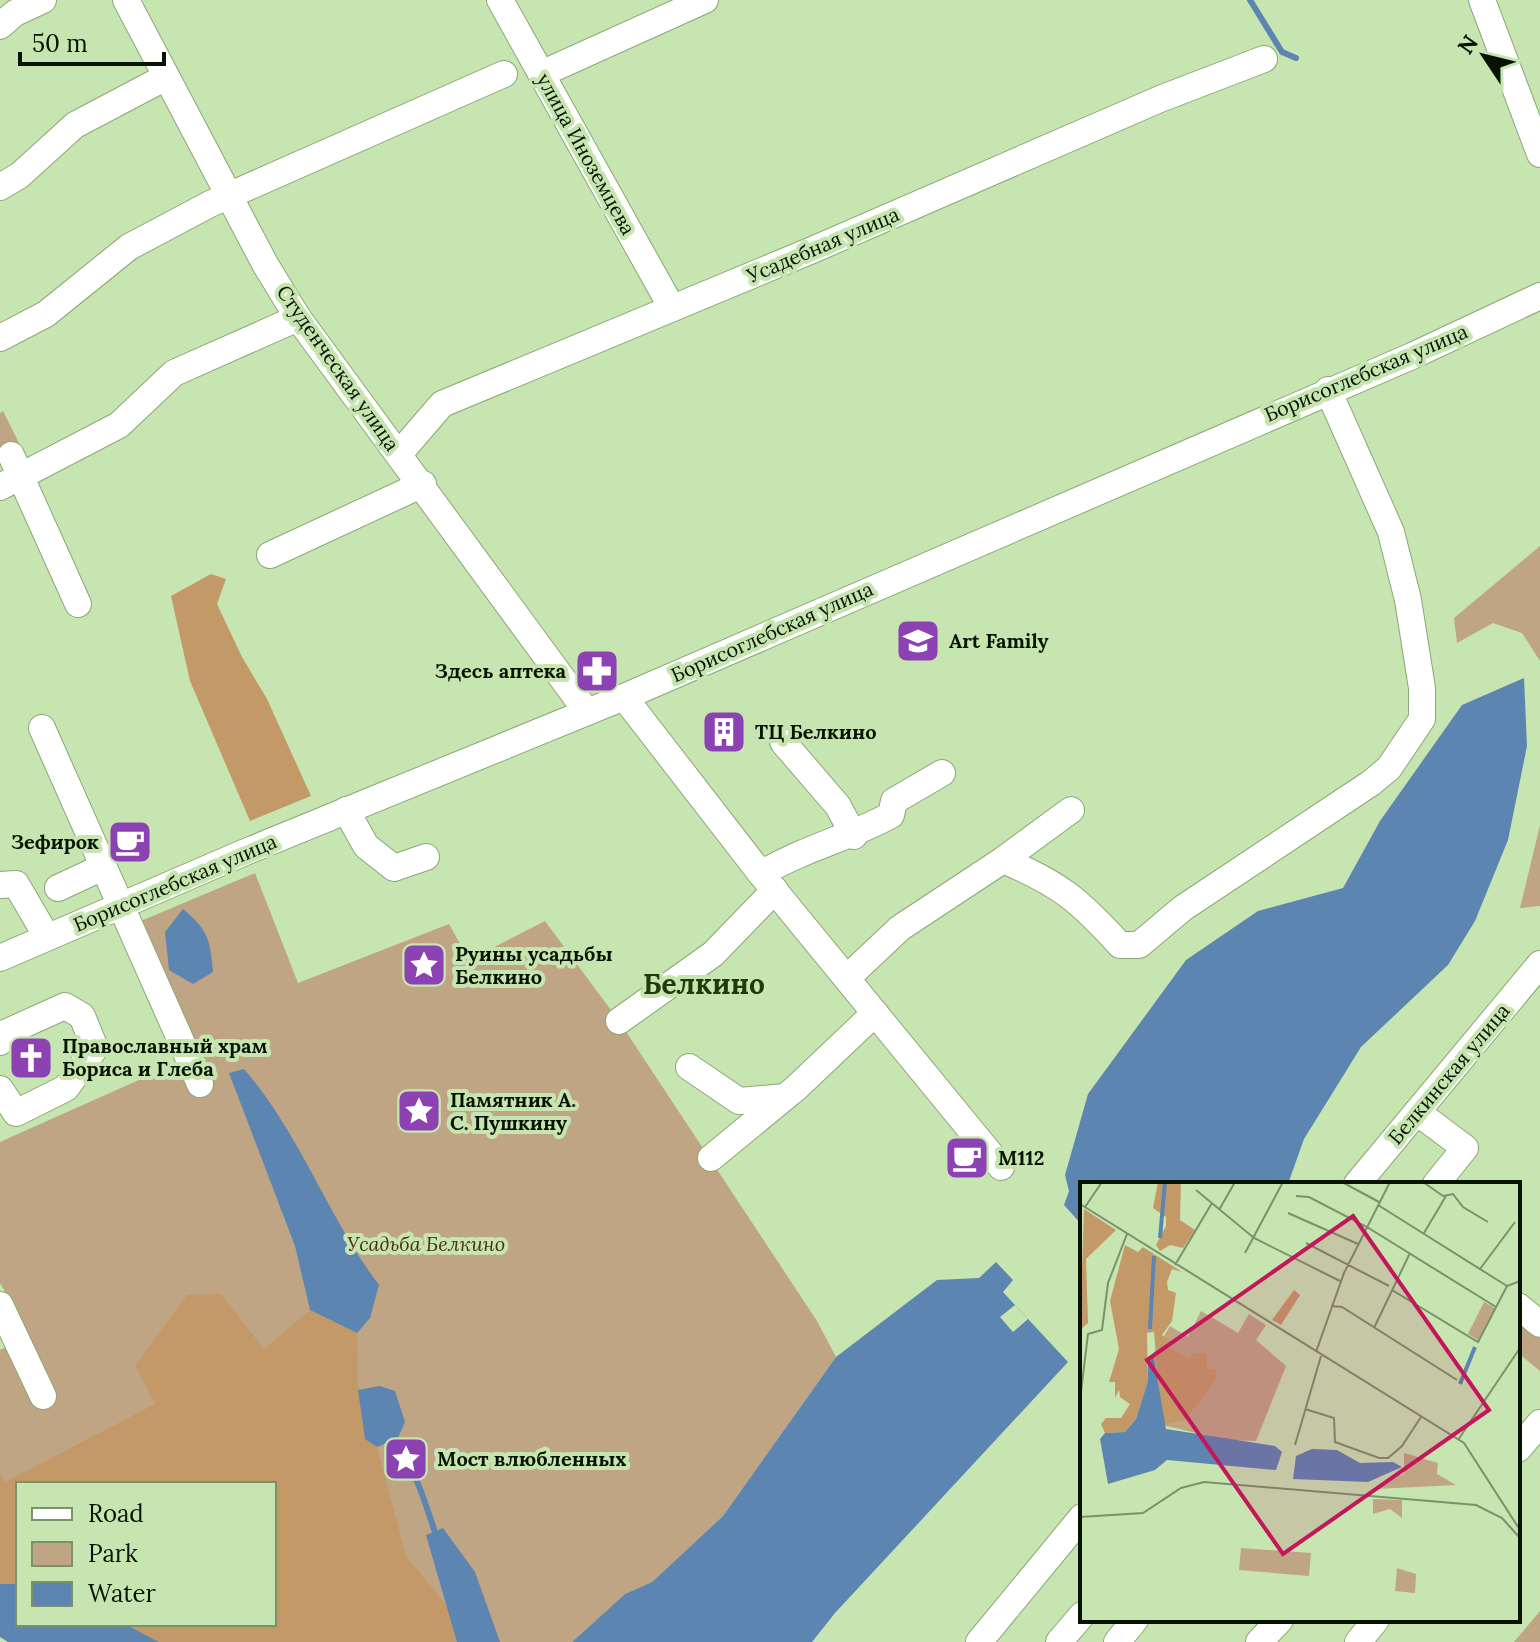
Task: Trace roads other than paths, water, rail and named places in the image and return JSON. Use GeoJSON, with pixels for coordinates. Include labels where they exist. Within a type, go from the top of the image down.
{"type":"FeatureCollection","features":[{"type":"Feature","properties":{"kind":"street"},"geometry":{"type":"LineString","coordinates":[[0,26],[15,13],[43,0]]}},
{"type":"Feature","properties":{"kind":"street","name":"Студенческая улица"},"geometry":{"type":"LineString","coordinates":[[126,0],[228,194],[298,318],[423,484],[587,712]]}},
{"type":"Feature","properties":{"kind":"street","name":"улица Иноземцева"},"geometry":{"type":"LineString","coordinates":[[500,0],[672,308]]}},
{"type":"Feature","properties":{"kind":"street"},"geometry":{"type":"LineString","coordinates":[[541,74],[705,0]]}},
{"type":"Feature","properties":{"kind":"street"},"geometry":{"type":"LineString","coordinates":[[1482,0],[1535,126],[1540,154]]}},
{"type":"Feature","properties":{"kind":"street","name":"Усадебная улица"},"geometry":{"type":"LineString","coordinates":[[399,454],[442,404],[1160,99],[1264,59]]}},
{"type":"Feature","properties":{"kind":"street"},"geometry":{"type":"LineString","coordinates":[[0,338],[46,314],[129,247],[228,194],[504,74]]}},
{"type":"Feature","properties":{"kind":"street"},"geometry":{"type":"LineString","coordinates":[[0,187],[20,175],[75,125],[166,77]]}},
{"type":"Feature","properties":{"kind":"street","name":"Борисоглебская улица"},"geometry":{"type":"LineString","coordinates":[[0,958],[346,810],[624,697],[1412,356],[1540,296]]}},
{"type":"Feature","properties":{"kind":"street"},"geometry":{"type":"LineString","coordinates":[[78,604],[37,510],[11,473],[119,425],[174,373],[298,318]]}},
{"type":"Feature","properties":{"kind":"street"},"geometry":{"type":"LineString","coordinates":[[1003,860],[1052,881],[1084,904],[1120,945],[1139,945],[1183,908],[1389,768],[1422,719],[1422,688],[1408,600],[1391,532],[1328,390]]}},
{"type":"Feature","properties":{"kind":"street"},"geometry":{"type":"LineString","coordinates":[[270,555],[423,484]]}},
{"type":"Feature","properties":{"kind":"street"},"geometry":{"type":"LineString","coordinates":[[624,697],[768,882],[1001,1167]]}},
{"type":"Feature","properties":{"kind":"street"},"geometry":{"type":"LineString","coordinates":[[42,728],[200,1084]]}},
{"type":"Feature","properties":{"kind":"street"},"geometry":{"type":"LineString","coordinates":[[783,742],[838,806],[854,836]]}},
{"type":"Feature","properties":{"kind":"street"},"geometry":{"type":"LineString","coordinates":[[619,1021],[713,954],[790,857],[854,836],[891,815],[894,801],[942,773]]}},
{"type":"Feature","properties":{"kind":"street"},"geometry":{"type":"LineString","coordinates":[[346,810],[366,846],[394,868],[426,857]]}},
{"type":"Feature","properties":{"kind":"street"},"geometry":{"type":"LineString","coordinates":[[847,978],[900,928],[1003,860],[1071,810]]}},
{"type":"Feature","properties":{"kind":"street"},"geometry":{"type":"LineString","coordinates":[[58,888],[103,867]]}},
{"type":"Feature","properties":{"kind":"street"},"geometry":{"type":"LineString","coordinates":[[0,885],[16,884],[47,937]]}},
{"type":"Feature","properties":{"kind":"street","name":"Белкинская улица"},"geometry":{"type":"LineString","coordinates":[[1365,1181],[1417,1112],[1540,964]]}},
{"type":"Feature","properties":{"kind":"street"},"geometry":{"type":"LineString","coordinates":[[0,1089],[16,1113],[66,1088],[95,1048],[82,1016],[65,1006],[2,1032]]}},
{"type":"Feature","properties":{"kind":"street"},"geometry":{"type":"LineString","coordinates":[[711,1158],[785,1097],[875,1013]]}},
{"type":"Feature","properties":{"kind":"street"},"geometry":{"type":"LineString","coordinates":[[689,1067],[739,1101],[785,1097]]}},
{"type":"Feature","properties":{"kind":"street"},"geometry":{"type":"LineString","coordinates":[[1417,1112],[1465,1148],[1438,1182]]}},
{"type":"Feature","properties":{"kind":"street"},"geometry":{"type":"LineString","coordinates":[[0,1305],[43,1396]]}},
{"type":"Feature","properties":{"kind":"street"},"geometry":{"type":"LineString","coordinates":[[1520,1308],[1540,1324]]}},
{"type":"Feature","properties":{"kind":"street"},"geometry":{"type":"LineString","coordinates":[[1520,1447],[1540,1423]]}},
{"type":"Feature","properties":{"kind":"street"},"geometry":{"type":"LineString","coordinates":[[979,1642],[1080,1519]]}},
{"type":"Feature","properties":{"kind":"street"},"geometry":{"type":"LineString","coordinates":[[1059,1642],[1080,1617]]}},
{"type":"Feature","properties":{"kind":"street"},"geometry":{"type":"LineString","coordinates":[[1117,1642],[1133,1622]]}},
{"type":"Feature","properties":{"kind":"street"},"geometry":{"type":"LineString","coordinates":[[1259,1642],[1278,1622]]}},
{"type":"Feature","properties":{"kind":"street"},"geometry":{"type":"LineString","coordinates":[[1358,1642],[1374,1622]]}},
{"type":"Feature","properties":{"kind":"water"},"geometry":{"type":"Polygon","coordinates":[[[1524,678],[1527,746],[1508,840],[1475,921],[1448,965],[1361,1047],[1304,1139],[1289,1182],[1080,1182],[1080,1223],[1064,1205],[1069,1191],[1065,1175],[1088,1094],[1186,960],[1258,911],[1343,888],[1380,821],[1462,705],[1524,678]]]}},
{"type":"Feature","properties":{"kind":"water"},"geometry":{"type":"Polygon","coordinates":[[[183,909],[203,929],[212,961],[213,972],[193,984],[169,970],[165,932],[183,909]]]}},
{"type":"Feature","properties":{"kind":"water"},"geometry":{"type":"Polygon","coordinates":[[[244,1069],[282,1121],[344,1231],[379,1285],[370,1318],[357,1333],[310,1310],[295,1246],[229,1073],[244,1069]]]}},
{"type":"Feature","properties":{"kind":"water"},"geometry":{"type":"Polygon","coordinates":[[[996,1262],[1013,1280],[1003,1292],[1068,1362],[835,1613],[812,1642],[572,1642],[625,1594],[652,1582],[723,1516],[836,1357],[937,1280],[979,1278],[996,1262]]]}},
{"type":"Feature","properties":{"kind":"water"},"geometry":{"type":"Polygon","coordinates":[[[380,1386],[395,1391],[405,1422],[398,1438],[377,1447],[365,1439],[358,1390],[380,1386]]]}},
{"type":"Feature","properties":{"kind":"water"},"geometry":{"type":"Polygon","coordinates":[[[443,1528],[475,1572],[500,1642],[457,1642],[426,1535],[443,1528]]]}},
{"type":"Feature","properties":{"kind":"water"},"geometry":{"type":"Polygon","coordinates":[[[0,1584],[16,1584],[16,1626],[129,1626],[159,1642],[8,1642],[0,1637],[0,1584]]]}},
{"type":"Feature","properties":{"kind":"waterway"},"geometry":{"type":"LineString","coordinates":[[1250,0],[1282,52],[1296,58]]}},
{"type":"Feature","properties":{"kind":"waterway"},"geometry":{"type":"LineString","coordinates":[[390,1441],[412,1472],[435,1532]]}},
{"type":"Feature","properties":{"kind":"place","name":"Art Family"},"geometry":{"type":"Point","coordinates":[918,641]}},
{"type":"Feature","properties":{"kind":"place","name":"Здесь аптека"},"geometry":{"type":"Point","coordinates":[597,671]}},
{"type":"Feature","properties":{"kind":"place","name":"ТЦ Белкино"},"geometry":{"type":"Point","coordinates":[724,732]}},
{"type":"Feature","properties":{"kind":"place","name":"Зефирок"},"geometry":{"type":"Point","coordinates":[130,842]}},
{"type":"Feature","properties":{"kind":"place","name":"Руины усадьбы Белкино"},"geometry":{"type":"Point","coordinates":[424,965]}},
{"type":"Feature","properties":{"kind":"place","name":"Православный храм Бориса и Глеба"},"geometry":{"type":"Point","coordinates":[31,1058]}},
{"type":"Feature","properties":{"kind":"place","name":"Памятник А. С. Пушкину"},"geometry":{"type":"Point","coordinates":[419,1111]}},
{"type":"Feature","properties":{"kind":"place","name":"М112"},"geometry":{"type":"Point","coordinates":[967,1158]}},
{"type":"Feature","properties":{"kind":"place","name":"Мост влюбленных"},"geometry":{"type":"Point","coordinates":[406,1459]}},
{"type":"Feature","properties":{"kind":"district","name":"Белкино"},"geometry":{"type":"Point","coordinates":[704,984]}},
{"type":"Feature","properties":{"kind":"park label","name":"Усадьба Белкино"},"geometry":{"type":"Point","coordinates":[426,1244]}}]}
